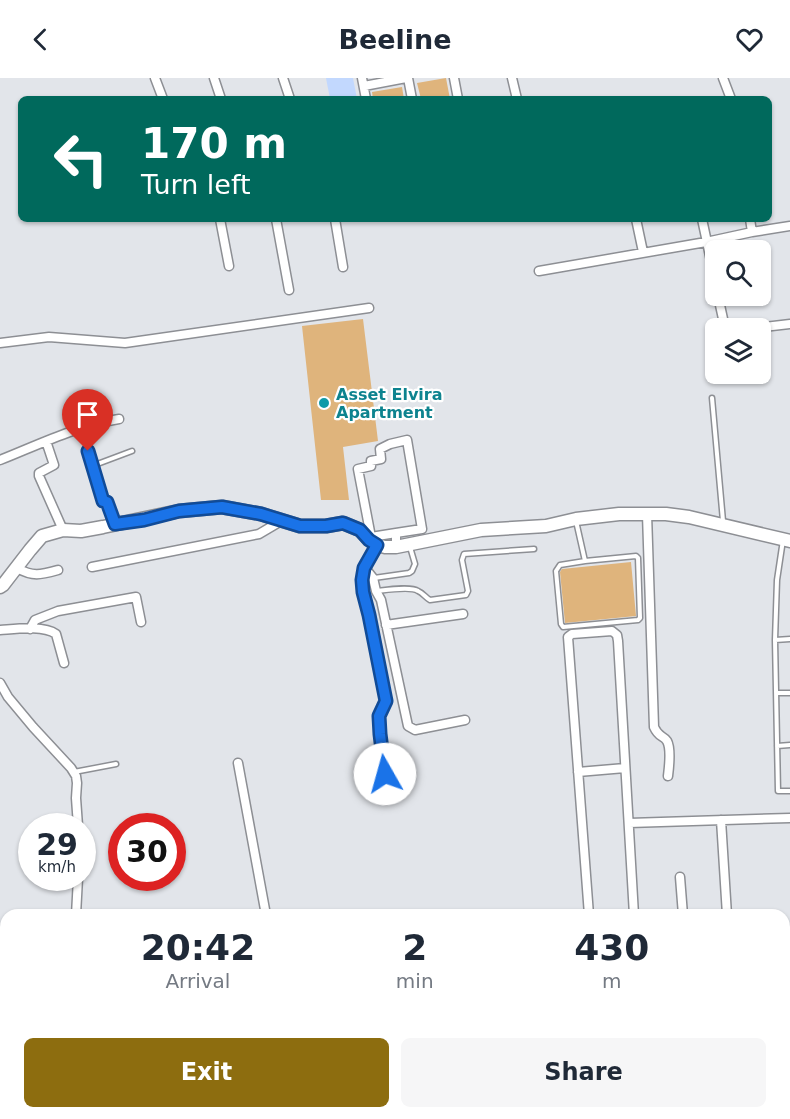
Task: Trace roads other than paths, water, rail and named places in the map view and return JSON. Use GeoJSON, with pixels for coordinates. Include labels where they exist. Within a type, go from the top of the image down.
{"type":"FeatureCollection","features":[{"type":"Feature","properties":{"kind":"street"},"geometry":{"type":"LineString","coordinates":[[155,78],[162,96]]}},
{"type":"Feature","properties":{"kind":"street"},"geometry":{"type":"LineString","coordinates":[[214,78],[220,96]]}},
{"type":"Feature","properties":{"kind":"street"},"geometry":{"type":"LineString","coordinates":[[283,78],[289,96]]}},
{"type":"Feature","properties":{"kind":"street"},"geometry":{"type":"LineString","coordinates":[[363,82],[407,78],[411,96]]}},
{"type":"Feature","properties":{"kind":"street"},"geometry":{"type":"LineString","coordinates":[[454,78],[457,96]]}},
{"type":"Feature","properties":{"kind":"street"},"geometry":{"type":"LineString","coordinates":[[512,78],[517,96]]}},
{"type":"Feature","properties":{"kind":"street"},"geometry":{"type":"LineString","coordinates":[[723,78],[729,96]]}},
{"type":"Feature","properties":{"kind":"street"},"geometry":{"type":"LineString","coordinates":[[221,222],[229,266]]}},
{"type":"Feature","properties":{"kind":"street"},"geometry":{"type":"LineString","coordinates":[[277,222],[289,290]]}},
{"type":"Feature","properties":{"kind":"street"},"geometry":{"type":"LineString","coordinates":[[336,222],[343,267]]}},
{"type":"Feature","properties":{"kind":"street"},"geometry":{"type":"LineString","coordinates":[[637,222],[643,252]]}},
{"type":"Feature","properties":{"kind":"street"},"geometry":{"type":"LineString","coordinates":[[703,222],[706,240]]}},
{"type":"Feature","properties":{"kind":"street"},"geometry":{"type":"LineString","coordinates":[[751,222],[753,232]]}},
{"type":"Feature","properties":{"kind":"street"},"geometry":{"type":"LineString","coordinates":[[715,240],[790,226]]}},
{"type":"Feature","properties":{"kind":"street"},"geometry":{"type":"LineString","coordinates":[[539,271],[705,242]]}},
{"type":"Feature","properties":{"kind":"street"},"geometry":{"type":"LineString","coordinates":[[0,344],[49,337],[125,343],[369,308]]}},
{"type":"Feature","properties":{"kind":"street"},"geometry":{"type":"LineString","coordinates":[[771,326],[790,324]]}},
{"type":"Feature","properties":{"kind":"street"},"geometry":{"type":"LineString","coordinates":[[0,460],[101,422],[119,419]]}},
{"type":"Feature","properties":{"kind":"street"},"geometry":{"type":"LineString","coordinates":[[406,440],[422,529],[396,533],[371,537],[358,469],[371,466],[371,461],[381,459],[380,449],[406,440]]}},
{"type":"Feature","properties":{"kind":"street"},"geometry":{"type":"LineString","coordinates":[[46,441],[54,465],[39,472],[39,476],[63,530]]}},
{"type":"Feature","properties":{"kind":"street"},"geometry":{"type":"LineString","coordinates":[[0,587],[42,536],[63,530],[81,531],[144,520],[179,511],[222,507],[261,514],[300,526],[326,526],[343,523],[360,530],[369,540],[385,547],[396,547],[481,530],[546,526],[576,519],[619,514],[677,515],[786,540]]}},
{"type":"Feature","properties":{"kind":"street"},"geometry":{"type":"LineString","coordinates":[[647,514],[654,727],[658,735],[666,739],[669,744],[669,776]]}},
{"type":"Feature","properties":{"kind":"street"},"geometry":{"type":"LineString","coordinates":[[92,567],[260,534],[281,520]]}},
{"type":"Feature","properties":{"kind":"street"},"geometry":{"type":"LineString","coordinates":[[396,533],[396,547]]}},
{"type":"Feature","properties":{"kind":"street"},"geometry":{"type":"LineString","coordinates":[[377,545],[364,568],[362,580],[386,701],[379,716],[387,794]]}},
{"type":"Feature","properties":{"kind":"street"},"geometry":{"type":"LineString","coordinates":[[17,568],[29,575],[58,570]]}},
{"type":"Feature","properties":{"kind":"street"},"geometry":{"type":"LineString","coordinates":[[364,568],[373,578],[381,600],[408,726],[415,730],[465,720]]}},
{"type":"Feature","properties":{"kind":"street"},"geometry":{"type":"LineString","coordinates":[[30,629],[35,620],[58,611],[136,597],[141,622]]}},
{"type":"Feature","properties":{"kind":"street"},"geometry":{"type":"LineString","coordinates":[[386,625],[463,614]]}},
{"type":"Feature","properties":{"kind":"street"},"geometry":{"type":"LineString","coordinates":[[0,630],[45,630],[56,634],[64,663]]}},
{"type":"Feature","properties":{"kind":"street"},"geometry":{"type":"LineString","coordinates":[[589,909],[568,637],[572,634],[612,631],[617,635],[634,909]]}},
{"type":"Feature","properties":{"kind":"street"},"geometry":{"type":"LineString","coordinates":[[0,683],[33,727],[73,772],[77,783],[77,813]]}},
{"type":"Feature","properties":{"kind":"street"},"geometry":{"type":"LineString","coordinates":[[238,763],[265,909]]}},
{"type":"Feature","properties":{"kind":"street"},"geometry":{"type":"LineString","coordinates":[[578,772],[625,768]]}},
{"type":"Feature","properties":{"kind":"street"},"geometry":{"type":"LineString","coordinates":[[629,823],[790,818]]}},
{"type":"Feature","properties":{"kind":"street"},"geometry":{"type":"LineString","coordinates":[[721,820],[727,909]]}},
{"type":"Feature","properties":{"kind":"street"},"geometry":{"type":"LineString","coordinates":[[680,877],[683,909]]}},
{"type":"Feature","properties":{"kind":"street"},"geometry":{"type":"LineString","coordinates":[[76,909],[77,891]]}},
{"type":"Feature","properties":{"kind":"lane"},"geometry":{"type":"LineString","coordinates":[[712,398],[724,525]]}},
{"type":"Feature","properties":{"kind":"lane"},"geometry":{"type":"LineString","coordinates":[[88,451],[103,501],[107,502],[115,524]]}},
{"type":"Feature","properties":{"kind":"lane"},"geometry":{"type":"LineString","coordinates":[[92,466],[132,451]]}},
{"type":"Feature","properties":{"kind":"lane"},"geometry":{"type":"LineString","coordinates":[[576,519],[585,561]]}},
{"type":"Feature","properties":{"kind":"lane"},"geometry":{"type":"LineString","coordinates":[[786,540],[777,580],[775,640],[778,791],[790,791]]}},
{"type":"Feature","properties":{"kind":"lane"},"geometry":{"type":"LineString","coordinates":[[373,578],[412,571],[415,564],[410,544]]}},
{"type":"Feature","properties":{"kind":"lane"},"geometry":{"type":"LineString","coordinates":[[376,591],[413,589],[430,600],[466,595],[468,591],[462,560],[464,554],[534,549]]}},
{"type":"Feature","properties":{"kind":"lane"},"geometry":{"type":"LineString","coordinates":[[636,556],[638,558],[640,618],[638,620],[563,627],[556,571],[560,565],[585,561],[636,556]]}},
{"type":"Feature","properties":{"kind":"lane"},"geometry":{"type":"LineString","coordinates":[[775,640],[790,639]]}},
{"type":"Feature","properties":{"kind":"lane"},"geometry":{"type":"LineString","coordinates":[[776,693],[790,693]]}},
{"type":"Feature","properties":{"kind":"lane"},"geometry":{"type":"LineString","coordinates":[[777,746],[790,745]]}},
{"type":"Feature","properties":{"kind":"lane"},"geometry":{"type":"LineString","coordinates":[[73,772],[116,764]]}},
{"type":"Feature","properties":{"kind":"place","name":"Asset Elvira Apartment"},"geometry":{"type":"Point","coordinates":[324,403]}}]}
